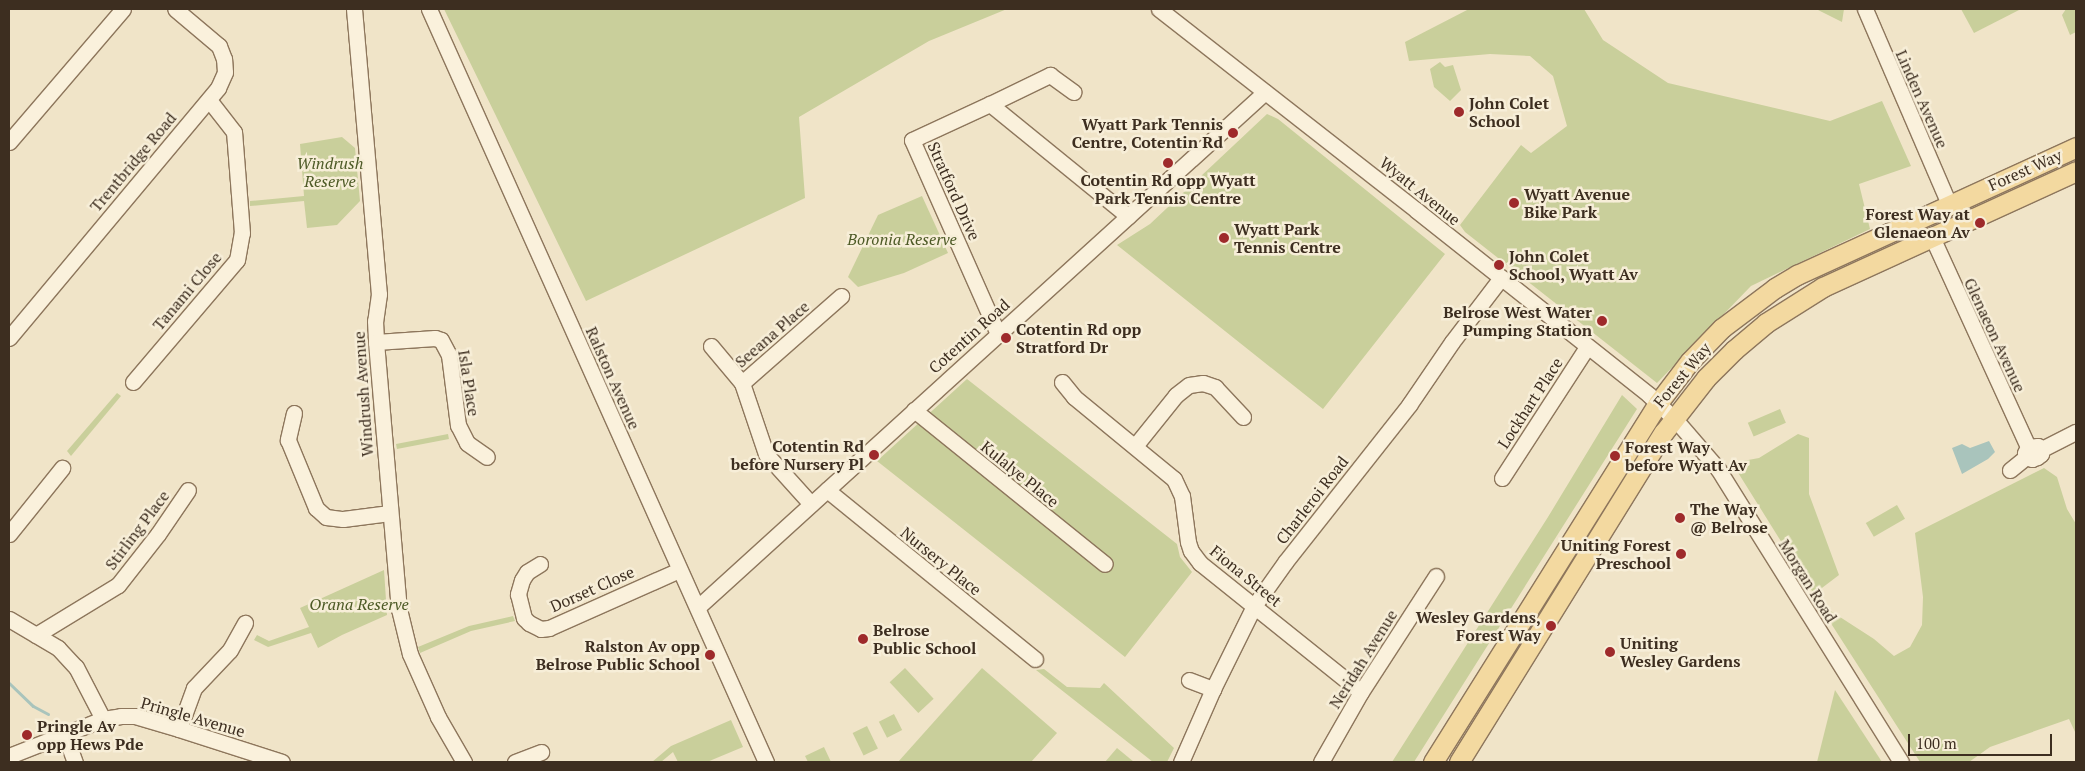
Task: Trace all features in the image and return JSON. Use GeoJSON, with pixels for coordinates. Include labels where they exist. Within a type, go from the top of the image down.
{"type":"FeatureCollection","features":[{"type":"Feature","properties":{"kind":"main road","name":"Forest Way"},"geometry":{"type":"LineString","coordinates":[[1433,762],[1658,402],[1690,361],[1722,328],[1797,275],[2076,147]]}},
{"type":"Feature","properties":{"kind":"main road","name":"Forest Way"},"geometry":{"type":"LineString","coordinates":[[1460,762],[1674,418],[1706,378],[1746,339],[1766,323],[1823,287],[2076,172]]}},
{"type":"Feature","properties":{"kind":"main road"},"geometry":{"type":"LineString","coordinates":[[1932,237],[1932,231],[1937,222],[1997,190],[2010,176]]}},
{"type":"Feature","properties":{"kind":"main road"},"geometry":{"type":"LineString","coordinates":[[1846,251],[1868,249],[1912,230],[1922,230],[1932,237]]}},
{"type":"Feature","properties":{"kind":"street"},"geometry":{"type":"LineString","coordinates":[[9,142],[123,9]]}},
{"type":"Feature","properties":{"kind":"street","name":"Trentbridge Road"},"geometry":{"type":"LineString","coordinates":[[9,338],[209,100],[225,72],[224,59],[219,46],[174,9]]}},
{"type":"Feature","properties":{"kind":"street","name":"Windrush Avenue"},"geometry":{"type":"LineString","coordinates":[[354,9],[379,294],[375,321],[376,342],[390,513],[403,632],[438,717],[464,762]]}},
{"type":"Feature","properties":{"kind":"street","name":"Ralston Avenue"},"geometry":{"type":"LineString","coordinates":[[428,9],[766,762]]}},
{"type":"Feature","properties":{"kind":"street","name":"Wyatt Avenue"},"geometry":{"type":"LineString","coordinates":[[1159,9],[1658,402]]}},
{"type":"Feature","properties":{"kind":"street","name":"Linden Avenue"},"geometry":{"type":"LineString","coordinates":[[1865,9],[1949,204]]}},
{"type":"Feature","properties":{"kind":"street"},"geometry":{"type":"LineString","coordinates":[[1073,92],[1050,75],[990,104],[1128,216]]}},
{"type":"Feature","properties":{"kind":"street","name":"Cotentin Road"},"geometry":{"type":"LineString","coordinates":[[698,607],[1265,92]]}},
{"type":"Feature","properties":{"kind":"street","name":"Tanami Close"},"geometry":{"type":"LineString","coordinates":[[133,382],[237,260],[242,233],[234,132],[209,100]]}},
{"type":"Feature","properties":{"kind":"street","name":"Stratford Drive"},"geometry":{"type":"LineString","coordinates":[[990,104],[912,140],[998,334]]}},
{"type":"Feature","properties":{"kind":"street","name":"Glenaeon Avenue"},"geometry":{"type":"LineString","coordinates":[[1932,237],[2032,451]]}},
{"type":"Feature","properties":{"kind":"street","name":"Charleroi Road"},"geometry":{"type":"LineString","coordinates":[[1181,762],[1213,689],[1254,606],[1286,561],[1409,405],[1452,342],[1501,278]]}},
{"type":"Feature","properties":{"kind":"street","name":"Seeana Place"},"geometry":{"type":"LineString","coordinates":[[810,504],[766,454],[742,383],[841,296]]}},
{"type":"Feature","properties":{"kind":"street","name":"Isla Place"},"geometry":{"type":"LineString","coordinates":[[376,342],[435,338],[441,340],[450,355],[458,425],[467,443],[487,457]]}},
{"type":"Feature","properties":{"kind":"street"},"geometry":{"type":"LineString","coordinates":[[711,346],[742,383]]}},
{"type":"Feature","properties":{"kind":"street","name":"Lockhart Place"},"geometry":{"type":"LineString","coordinates":[[1502,478],[1587,347]]}},
{"type":"Feature","properties":{"kind":"street","name":"Fiona Street"},"geometry":{"type":"LineString","coordinates":[[1062,382],[1074,397],[1167,472],[1179,487],[1188,542],[1196,558],[1361,692]]}},
{"type":"Feature","properties":{"kind":"street"},"geometry":{"type":"LineString","coordinates":[[1135,446],[1176,395],[1189,385],[1204,383],[1215,387],[1243,417]]}},
{"type":"Feature","properties":{"kind":"street","name":"Morgan Road"},"geometry":{"type":"LineString","coordinates":[[1658,402],[1718,469],[1901,762]]}},
{"type":"Feature","properties":{"kind":"street","name":"Kulalye Place"},"geometry":{"type":"LineString","coordinates":[[914,410],[1105,564]]}},
{"type":"Feature","properties":{"kind":"street"},"geometry":{"type":"LineString","coordinates":[[294,414],[288,440],[316,508],[326,517],[343,519],[390,513]]}},
{"type":"Feature","properties":{"kind":"street"},"geometry":{"type":"LineString","coordinates":[[2010,470],[2032,451],[2076,432]]}},
{"type":"Feature","properties":{"kind":"street"},"geometry":{"type":"LineString","coordinates":[[9,534],[62,468]]}},
{"type":"Feature","properties":{"kind":"street","name":"Stirling Place"},"geometry":{"type":"LineString","coordinates":[[36,635],[118,585],[158,534],[188,490]]}},
{"type":"Feature","properties":{"kind":"street","name":"Nursery Place"},"geometry":{"type":"LineString","coordinates":[[827,490],[1035,659]]}},
{"type":"Feature","properties":{"kind":"street","name":"Dorset Close"},"geometry":{"type":"LineString","coordinates":[[540,564],[527,572],[522,580],[518,594],[524,618],[541,629],[679,570]]}},
{"type":"Feature","properties":{"kind":"street","name":"Neridah Avenue"},"geometry":{"type":"LineString","coordinates":[[1321,762],[1361,692],[1436,576]]}},
{"type":"Feature","properties":{"kind":"street"},"geometry":{"type":"LineString","coordinates":[[9,619],[58,648],[76,667],[103,719]]}},
{"type":"Feature","properties":{"kind":"street"},"geometry":{"type":"LineString","coordinates":[[179,729],[194,688],[230,650],[246,623]]}},
{"type":"Feature","properties":{"kind":"street"},"geometry":{"type":"LineString","coordinates":[[1189,680],[1213,689]]}},
{"type":"Feature","properties":{"kind":"street","name":"Pringle Avenue"},"geometry":{"type":"LineString","coordinates":[[9,756],[103,719],[135,716],[179,729],[256,758],[282,762]]}},
{"type":"Feature","properties":{"kind":"street"},"geometry":{"type":"LineString","coordinates":[[65,735],[76,762]]}},
{"type":"Feature","properties":{"kind":"street"},"geometry":{"type":"LineString","coordinates":[[515,762],[541,752]]}},
{"type":"Feature","properties":{"kind":"green space"},"geometry":{"type":"Polygon","coordinates":[[[444,9],[1007,9],[929,41],[799,117],[805,198],[586,301],[444,9]]]}},
{"type":"Feature","properties":{"kind":"green space"},"geometry":{"type":"Polygon","coordinates":[[[1469,9],[1584,9],[1603,40],[1668,83],[1830,121],[1882,101],[1911,166],[1859,184],[1870,229],[1751,286],[1657,383],[1465,232],[1460,225],[1521,145],[1531,153],[1567,126],[1553,76],[1530,56],[1490,54],[1409,61],[1405,42],[1469,9]]]}},
{"type":"Feature","properties":{"kind":"green space"},"geometry":{"type":"Polygon","coordinates":[[[1816,9],[1844,9],[1842,22],[1816,9]]]}},
{"type":"Feature","properties":{"kind":"green space"},"geometry":{"type":"Polygon","coordinates":[[[1961,9],[2021,9],[1974,33],[1961,9]]]}},
{"type":"Feature","properties":{"kind":"green space"},"geometry":{"type":"Polygon","coordinates":[[[2066,9],[2076,9],[2076,32],[2070,35],[2062,15],[2066,9]]]}},
{"type":"Feature","properties":{"kind":"green space"},"geometry":{"type":"Polygon","coordinates":[[[1440,62],[1445,67],[1453,65],[1461,90],[1450,101],[1434,87],[1430,69],[1440,62]]]}},
{"type":"Feature","properties":{"kind":"green space"},"geometry":{"type":"Polygon","coordinates":[[[1267,114],[1278,119],[1445,254],[1323,409],[1117,245],[1150,224],[1267,114]]]}},
{"type":"Feature","properties":{"kind":"green space","name":"Windrush Reserve"},"geometry":{"type":"Polygon","coordinates":[[[342,137],[355,148],[360,201],[337,225],[307,228],[304,201],[250,206],[250,201],[304,196],[300,144],[342,137]]]}},
{"type":"Feature","properties":{"kind":"green space","name":"Boronia Reserve"},"geometry":{"type":"Polygon","coordinates":[[[922,196],[948,253],[904,273],[858,287],[848,277],[878,215],[922,196]]]}},
{"type":"Feature","properties":{"kind":"green space"},"geometry":{"type":"Polygon","coordinates":[[[967,379],[1177,544],[1180,557],[1192,572],[1125,657],[877,461],[967,379]]]}},
{"type":"Feature","properties":{"kind":"green space"},"geometry":{"type":"Polygon","coordinates":[[[117,393],[121,396],[71,456],[67,451],[117,393]]]}},
{"type":"Feature","properties":{"kind":"green space"},"geometry":{"type":"Polygon","coordinates":[[[1622,395],[1637,409],[1414,762],[1392,762],[1548,517],[1622,395]]]}},
{"type":"Feature","properties":{"kind":"green space"},"geometry":{"type":"Polygon","coordinates":[[[1780,409],[1786,423],[1754,436],[1748,423],[1780,409]]]}},
{"type":"Feature","properties":{"kind":"green space"},"geometry":{"type":"Polygon","coordinates":[[[448,434],[449,439],[397,449],[396,444],[448,434]]]}},
{"type":"Feature","properties":{"kind":"green space"},"geometry":{"type":"Polygon","coordinates":[[[1798,434],[1809,438],[1809,494],[1839,575],[1814,594],[1732,463],[1759,458],[1798,434]]]}},
{"type":"Feature","properties":{"kind":"green space"},"geometry":{"type":"Polygon","coordinates":[[[2044,468],[2057,477],[2067,509],[2076,524],[2076,734],[2069,719],[1990,747],[1969,762],[1920,762],[1823,611],[1826,608],[1874,639],[1894,656],[1910,647],[1922,625],[1923,597],[1915,533],[2044,468]]]}},
{"type":"Feature","properties":{"kind":"green space"},"geometry":{"type":"Polygon","coordinates":[[[1897,505],[1905,519],[1874,537],[1866,523],[1897,505]]]}},
{"type":"Feature","properties":{"kind":"green space","name":"Orana Reserve"},"geometry":{"type":"Polygon","coordinates":[[[384,570],[387,615],[318,648],[311,633],[268,647],[254,640],[257,635],[269,641],[309,627],[300,608],[384,570]]]}},
{"type":"Feature","properties":{"kind":"green space"},"geometry":{"type":"Polygon","coordinates":[[[513,616],[515,621],[471,631],[420,653],[418,647],[469,626],[513,616]]]}},
{"type":"Feature","properties":{"kind":"green space"},"geometry":{"type":"Polygon","coordinates":[[[905,668],[934,699],[918,713],[890,682],[905,668]]]}},
{"type":"Feature","properties":{"kind":"green space"},"geometry":{"type":"Polygon","coordinates":[[[982,668],[1057,733],[1031,762],[898,762],[982,668]]]}},
{"type":"Feature","properties":{"kind":"green space"},"geometry":{"type":"Polygon","coordinates":[[[1044,669],[1067,687],[1100,688],[1104,683],[1174,748],[1167,762],[1153,762],[1036,670],[1044,669]]]}},
{"type":"Feature","properties":{"kind":"green space"},"geometry":{"type":"Polygon","coordinates":[[[1835,690],[1882,762],[1817,762],[1835,690]]]}},
{"type":"Feature","properties":{"kind":"green space"},"geometry":{"type":"Polygon","coordinates":[[[894,714],[902,730],[887,738],[879,722],[894,714]]]}},
{"type":"Feature","properties":{"kind":"green space"},"geometry":{"type":"Polygon","coordinates":[[[731,720],[743,747],[707,762],[678,762],[673,752],[661,762],[652,762],[671,746],[731,720]]]}},
{"type":"Feature","properties":{"kind":"green space"},"geometry":{"type":"Polygon","coordinates":[[[867,726],[878,748],[864,755],[853,733],[867,726]]]}},
{"type":"Feature","properties":{"kind":"green space"},"geometry":{"type":"Polygon","coordinates":[[[824,747],[831,762],[808,762],[805,756],[824,747]]]}},
{"type":"Feature","properties":{"kind":"green space"},"geometry":{"type":"Polygon","coordinates":[[[1117,748],[1134,762],[1105,762],[1117,748]]]}},
{"type":"Feature","properties":{"kind":"water"},"geometry":{"type":"Polygon","coordinates":[[[1989,441],[1995,452],[1988,459],[1962,474],[1952,448],[1962,444],[1970,448],[1989,441]]]}},
{"type":"Feature","properties":{"kind":"waterway"},"geometry":{"type":"LineString","coordinates":[[9,683],[33,706],[48,714]]}},
{"type":"Feature","properties":{"kind":"place","name":"John Colet School"},"geometry":{"type":"Point","coordinates":[1459,112]}},
{"type":"Feature","properties":{"kind":"place","name":"Wyatt Park Tennis Centre, Cotentin Rd"},"geometry":{"type":"Point","coordinates":[1233,133]}},
{"type":"Feature","properties":{"kind":"place","name":"Cotentin Rd opp Wyatt Park Tennis Centre"},"geometry":{"type":"Point","coordinates":[1168,163]}},
{"type":"Feature","properties":{"kind":"place","name":"Wyatt Avenue Bike Park"},"geometry":{"type":"Point","coordinates":[1514,203]}},
{"type":"Feature","properties":{"kind":"place","name":"Forest Way at Glenaeon Av"},"geometry":{"type":"Point","coordinates":[1980,223]}},
{"type":"Feature","properties":{"kind":"place","name":"Wyatt Park Tennis Centre"},"geometry":{"type":"Point","coordinates":[1224,238]}},
{"type":"Feature","properties":{"kind":"place","name":"John Colet School, Wyatt Av"},"geometry":{"type":"Point","coordinates":[1499,265]}},
{"type":"Feature","properties":{"kind":"place","name":"Belrose West Water Pumping Station"},"geometry":{"type":"Point","coordinates":[1602,321]}},
{"type":"Feature","properties":{"kind":"place","name":"Cotentin Rd opp Stratford Dr"},"geometry":{"type":"Point","coordinates":[1006,338]}},
{"type":"Feature","properties":{"kind":"place","name":"Cotentin Rd before Nursery Pl"},"geometry":{"type":"Point","coordinates":[874,455]}},
{"type":"Feature","properties":{"kind":"place","name":"Forest Way before Wyatt Av"},"geometry":{"type":"Point","coordinates":[1615,456]}},
{"type":"Feature","properties":{"kind":"place","name":"The Way @ Belrose"},"geometry":{"type":"Point","coordinates":[1680,518]}},
{"type":"Feature","properties":{"kind":"place","name":"Uniting Forest Preschool"},"geometry":{"type":"Point","coordinates":[1681,554]}},
{"type":"Feature","properties":{"kind":"place","name":"Wesley Gardens, Forest Way"},"geometry":{"type":"Point","coordinates":[1551,626]}},
{"type":"Feature","properties":{"kind":"place","name":"Belrose Public School"},"geometry":{"type":"Point","coordinates":[863,639]}},
{"type":"Feature","properties":{"kind":"place","name":"Uniting Wesley Gardens"},"geometry":{"type":"Point","coordinates":[1610,652]}},
{"type":"Feature","properties":{"kind":"place","name":"Ralston Av opp Belrose Public School"},"geometry":{"type":"Point","coordinates":[710,655]}},
{"type":"Feature","properties":{"kind":"place","name":"Pringle Av opp Hews Pde"},"geometry":{"type":"Point","coordinates":[27,735]}}]}
